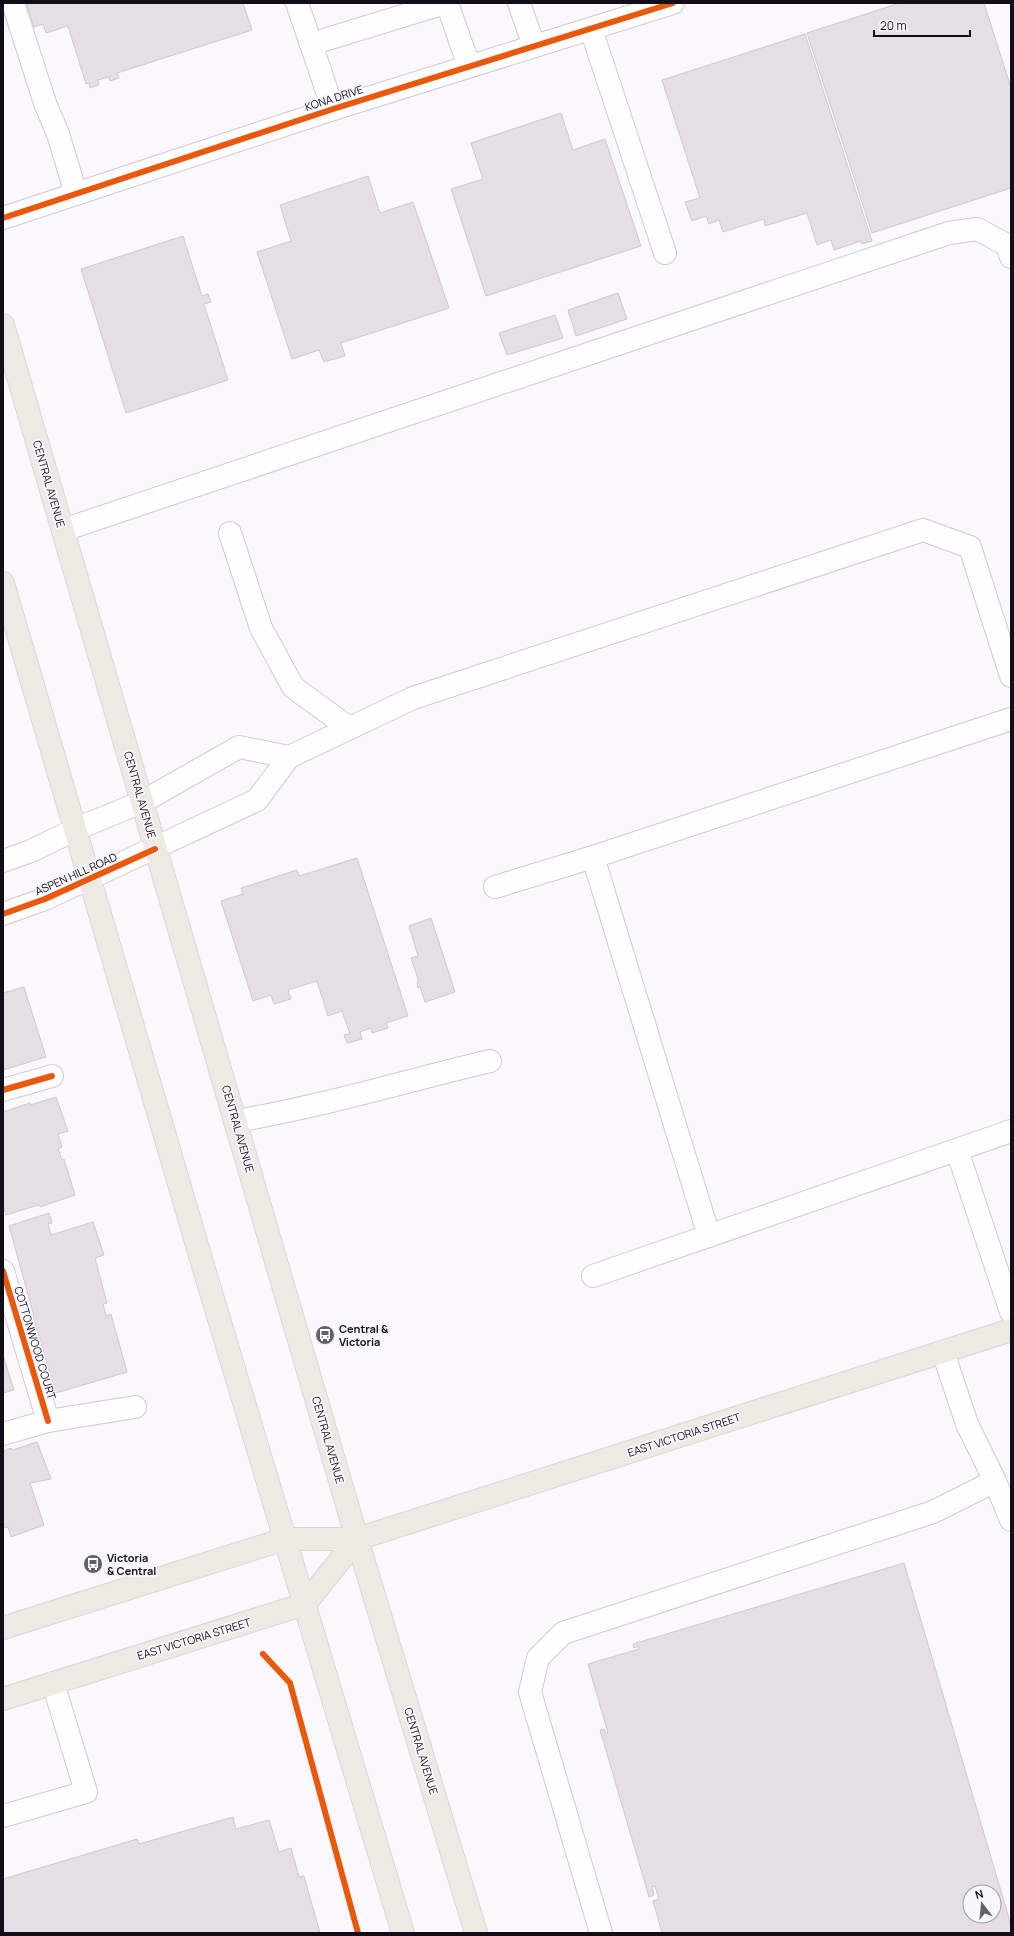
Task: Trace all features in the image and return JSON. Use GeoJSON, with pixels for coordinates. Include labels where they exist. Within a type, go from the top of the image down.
{"type":"FeatureCollection","features":[{"type":"Feature","properties":{"kind":"main road","name":"CENTRAL AVENUE"},"geometry":{"type":"LineString","coordinates":[[3,325],[357,1539],[476,1933]]}},
{"type":"Feature","properties":{"kind":"main road"},"geometry":{"type":"LineString","coordinates":[[3,583],[76,830],[88,879],[404,1933]]}},
{"type":"Feature","properties":{"kind":"main road","name":"EAST VICTORIA STREET"},"geometry":{"type":"LineString","coordinates":[[3,1628],[285,1538],[357,1539],[1011,1330]]}},
{"type":"Feature","properties":{"kind":"main road"},"geometry":{"type":"LineString","coordinates":[[305,1604],[357,1539]]}},
{"type":"Feature","properties":{"kind":"main road","name":"EAST VICTORIA STREET"},"geometry":{"type":"LineString","coordinates":[[3,1699],[305,1604]]}},
{"type":"Feature","properties":{"kind":"street"},"geometry":{"type":"LineString","coordinates":[[13,3],[45,103],[58,134],[76,194]]}},
{"type":"Feature","properties":{"kind":"street"},"geometry":{"type":"LineString","coordinates":[[297,3],[333,109]]}},
{"type":"Feature","properties":{"kind":"street"},"geometry":{"type":"LineString","coordinates":[[311,44],[446,3],[469,66]]}},
{"type":"Feature","properties":{"kind":"street"},"geometry":{"type":"LineString","coordinates":[[519,3],[534,46]]}},
{"type":"Feature","properties":{"kind":"street","name":"KONA DRIVE"},"geometry":{"type":"LineString","coordinates":[[3,218],[333,109],[591,29],[643,7],[673,3]]}},
{"type":"Feature","properties":{"kind":"street"},"geometry":{"type":"LineString","coordinates":[[591,29],[665,253]]}},
{"type":"Feature","properties":{"kind":"street"},"geometry":{"type":"LineString","coordinates":[[63,530],[949,233],[977,229],[1007,245],[1011,257]]}},
{"type":"Feature","properties":{"kind":"street"},"geometry":{"type":"LineString","coordinates":[[3,861],[31,851],[142,802],[240,747],[289,757],[413,698],[922,530],[970,547],[1011,676]]}},
{"type":"Feature","properties":{"kind":"street"},"geometry":{"type":"LineString","coordinates":[[230,532],[261,628],[293,687],[348,728]]}},
{"type":"Feature","properties":{"kind":"street"},"geometry":{"type":"LineString","coordinates":[[495,886],[593,857],[1011,719]]}},
{"type":"Feature","properties":{"kind":"street","name":"ASPEN HILL ROAD"},"geometry":{"type":"LineString","coordinates":[[3,914],[45,899],[155,849],[257,800],[289,757]]}},
{"type":"Feature","properties":{"kind":"street"},"geometry":{"type":"LineString","coordinates":[[593,857],[709,1236]]}},
{"type":"Feature","properties":{"kind":"street"},"geometry":{"type":"LineString","coordinates":[[235,1121],[287,1113],[414,1079],[490,1061]]}},
{"type":"Feature","properties":{"kind":"street"},"geometry":{"type":"LineString","coordinates":[[3,1090],[52,1076]]}},
{"type":"Feature","properties":{"kind":"street"},"geometry":{"type":"LineString","coordinates":[[593,1276],[1011,1131]]}},
{"type":"Feature","properties":{"kind":"street"},"geometry":{"type":"LineString","coordinates":[[957,1150],[1011,1312]]}},
{"type":"Feature","properties":{"kind":"street","name":"COTTONWOOD COURT"},"geometry":{"type":"LineString","coordinates":[[3,1271],[48,1421]]}},
{"type":"Feature","properties":{"kind":"street"},"geometry":{"type":"LineString","coordinates":[[943,1352],[967,1424],[995,1482],[1011,1520]]}},
{"type":"Feature","properties":{"kind":"street"},"geometry":{"type":"LineString","coordinates":[[3,1434],[48,1421],[135,1407]]}},
{"type":"Feature","properties":{"kind":"street"},"geometry":{"type":"LineString","coordinates":[[601,1933],[530,1692],[538,1658],[563,1632],[933,1512],[995,1482]]}},
{"type":"Feature","properties":{"kind":"street"},"geometry":{"type":"LineString","coordinates":[[3,1816],[86,1792],[53,1683]]}},
{"type":"Feature","properties":{"kind":"building"},"geometry":{"type":"Polygon","coordinates":[[[26,3],[243,3],[252,30],[117,73],[119,78],[110,81],[109,77],[98,80],[99,85],[90,88],[89,83],[86,84],[68,26],[46,33],[43,24],[34,27],[26,3]]]}},
{"type":"Feature","properties":{"kind":"building"},"geometry":{"type":"Polygon","coordinates":[[[900,3],[984,3],[1011,88],[1011,188],[872,233],[807,33],[900,3]]]}},
{"type":"Feature","properties":{"kind":"building"},"geometry":{"type":"Polygon","coordinates":[[[805,34],[872,241],[862,244],[861,241],[834,250],[831,240],[817,245],[807,213],[765,226],[764,219],[723,232],[719,220],[709,224],[706,216],[692,221],[685,202],[700,198],[662,80],[805,34]]]}},
{"type":"Feature","properties":{"kind":"building"},"geometry":{"type":"Polygon","coordinates":[[[561,113],[573,150],[605,139],[641,246],[486,296],[451,189],[483,179],[471,143],[561,113]]]}},
{"type":"Feature","properties":{"kind":"building"},"geometry":{"type":"Polygon","coordinates":[[[368,176],[380,213],[413,202],[449,308],[341,343],[345,356],[324,362],[319,350],[292,359],[257,252],[291,241],[280,205],[368,176]]]}},
{"type":"Feature","properties":{"kind":"building"},"geometry":{"type":"Polygon","coordinates":[[[183,236],[202,296],[208,294],[211,302],[204,304],[228,380],[126,413],[81,269],[183,236]]]}},
{"type":"Feature","properties":{"kind":"building"},"geometry":{"type":"Polygon","coordinates":[[[618,293],[627,319],[576,336],[568,310],[618,293]]]}},
{"type":"Feature","properties":{"kind":"building"},"geometry":{"type":"Polygon","coordinates":[[[555,315],[563,338],[507,355],[499,333],[555,315]]]}},
{"type":"Feature","properties":{"kind":"building"},"geometry":{"type":"Polygon","coordinates":[[[357,858],[408,1016],[386,1023],[388,1028],[372,1033],[371,1028],[360,1032],[362,1039],[347,1043],[344,1035],[350,1034],[342,1011],[328,1016],[317,981],[288,990],[291,999],[274,1004],[271,995],[253,1001],[221,901],[243,894],[241,888],[297,870],[299,876],[357,858]]]}},
{"type":"Feature","properties":{"kind":"building"},"geometry":{"type":"Polygon","coordinates":[[[431,918],[455,992],[425,1002],[420,987],[418,988],[417,983],[419,982],[411,958],[418,956],[409,926],[431,918]]]}},
{"type":"Feature","properties":{"kind":"building"},"geometry":{"type":"Polygon","coordinates":[[[24,987],[46,1057],[3,1070],[3,993],[24,987]]]}},
{"type":"Feature","properties":{"kind":"building"},"geometry":{"type":"Polygon","coordinates":[[[56,1097],[68,1131],[58,1134],[62,1147],[58,1149],[62,1160],[64,1159],[75,1195],[40,1207],[39,1205],[6,1215],[3,1206],[3,1112],[30,1103],[30,1105],[56,1097]]]}},
{"type":"Feature","properties":{"kind":"building"},"geometry":{"type":"Polygon","coordinates":[[[49,1213],[52,1223],[48,1224],[51,1235],[93,1222],[104,1255],[95,1258],[107,1303],[103,1304],[106,1316],[111,1314],[127,1372],[56,1393],[33,1317],[34,1316],[9,1226],[49,1213]]]}},
{"type":"Feature","properties":{"kind":"building"},"geometry":{"type":"Polygon","coordinates":[[[3,1355],[14,1390],[3,1393],[3,1355]]]}},
{"type":"Feature","properties":{"kind":"building"},"geometry":{"type":"Polygon","coordinates":[[[37,1442],[51,1479],[30,1483],[44,1525],[11,1537],[8,1527],[3,1528],[3,1451],[11,1448],[12,1450],[37,1442]]]}},
{"type":"Feature","properties":{"kind":"building"},"geometry":{"type":"Polygon","coordinates":[[[904,1563],[999,1884],[962,1884],[962,1924],[1002,1924],[1002,1895],[1011,1925],[1011,1933],[662,1933],[653,1901],[659,1899],[655,1886],[652,1887],[654,1895],[649,1897],[600,1730],[604,1729],[606,1733],[608,1733],[588,1664],[639,1649],[639,1646],[634,1648],[633,1644],[904,1563]]]}},
{"type":"Feature","properties":{"kind":"building"},"geometry":{"type":"Polygon","coordinates":[[[233,1817],[236,1829],[269,1820],[279,1852],[291,1848],[299,1877],[304,1876],[320,1933],[3,1933],[3,1879],[137,1839],[139,1844],[233,1817]]]}},
{"type":"Feature","properties":{"kind":"cycle path"},"geometry":{"type":"LineString","coordinates":[[3,218],[333,109],[673,3]]}},
{"type":"Feature","properties":{"kind":"cycle path"},"geometry":{"type":"LineString","coordinates":[[3,914],[45,899],[155,849]]}},
{"type":"Feature","properties":{"kind":"cycle path"},"geometry":{"type":"LineString","coordinates":[[3,1090],[52,1076]]}},
{"type":"Feature","properties":{"kind":"cycle path"},"geometry":{"type":"LineString","coordinates":[[3,1271],[48,1421]]}},
{"type":"Feature","properties":{"kind":"cycle path"},"geometry":{"type":"LineString","coordinates":[[263,1654],[290,1683],[358,1933]]}},
{"type":"Feature","properties":{"kind":"place","name":"Central & Victoria"},"geometry":{"type":"Point","coordinates":[325,1335]}},
{"type":"Feature","properties":{"kind":"place","name":"Victoria & Central"},"geometry":{"type":"Point","coordinates":[93,1564]}}]}
